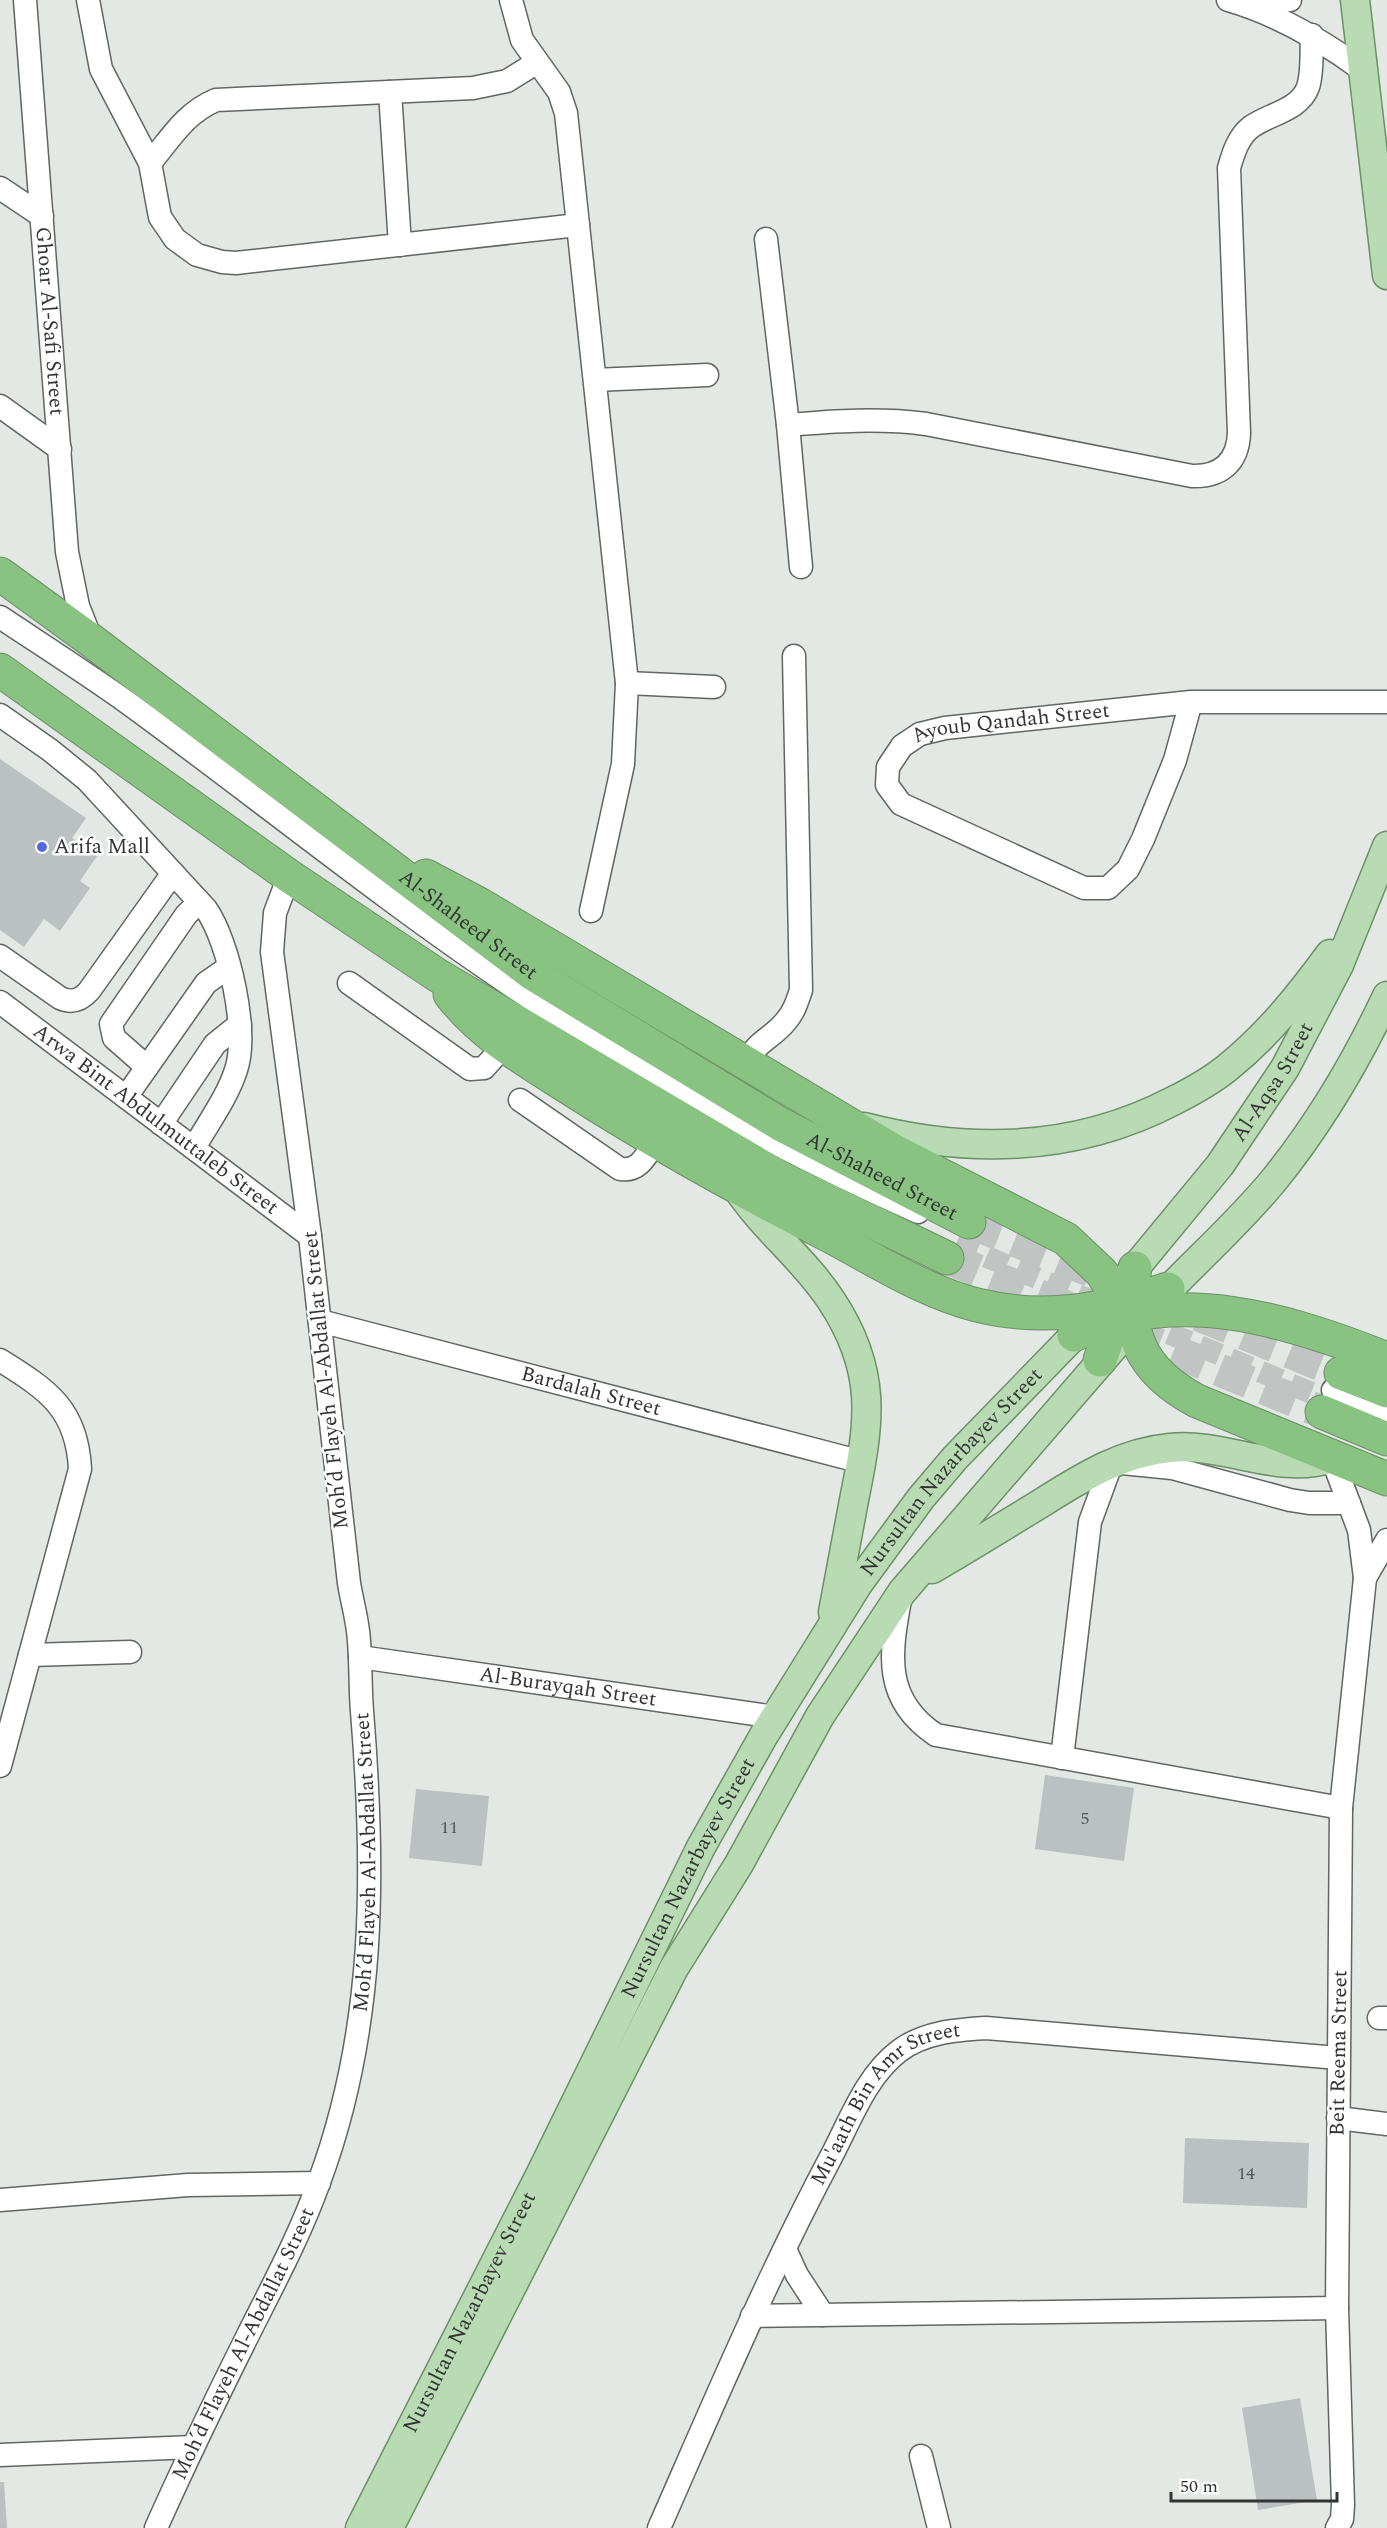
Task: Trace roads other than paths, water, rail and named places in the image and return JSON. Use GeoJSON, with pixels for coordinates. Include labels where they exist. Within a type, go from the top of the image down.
{"type":"FeatureCollection","features":[{"type":"Feature","properties":{"kind":"highway","name":"Al-Shaheed Street"},"geometry":{"type":"LineString","coordinates":[[0,574],[92,641],[490,945],[555,988],[790,1129],[959,1239]]}},
{"type":"Feature","properties":{"kind":"highway","name":"Al-Shaheed Street"},"geometry":{"type":"LineString","coordinates":[[0,670],[289,876],[437,975],[753,1162],[840,1208],[959,1239]]}},
{"type":"Feature","properties":{"kind":"highway"},"geometry":{"type":"LineString","coordinates":[[367,851],[424,875],[479,904],[943,1178],[1066,1239],[1102,1273],[1128,1308],[1141,1350],[1149,1363],[1184,1394],[1332,1458],[1387,1479]]}},
{"type":"Feature","properties":{"kind":"highway"},"geometry":{"type":"LineString","coordinates":[[437,975],[467,1014],[504,1046],[655,1142],[737,1188],[945,1295],[1010,1311],[1043,1313],[1128,1308],[1216,1312],[1257,1317],[1319,1333],[1387,1359]]}},
{"type":"Feature","properties":{"kind":"highway"},"geometry":{"type":"LineString","coordinates":[[1100,1360],[1128,1308],[1135,1268]]}},
{"type":"Feature","properties":{"kind":"highway"},"geometry":{"type":"LineString","coordinates":[[1074,1335],[1128,1308]]}},
{"type":"Feature","properties":{"kind":"highway"},"geometry":{"type":"LineString","coordinates":[[1331,1394],[1387,1390]]}},
{"type":"Feature","properties":{"kind":"highway"},"geometry":{"type":"LineString","coordinates":[[1331,1394],[1387,1439]]}},
{"type":"Feature","properties":{"kind":"main road"},"geometry":{"type":"LineString","coordinates":[[1355,0],[1361,69],[1387,275]]}},
{"type":"Feature","properties":{"kind":"main road","name":"Al-Aqsa Street"},"geometry":{"type":"LineString","coordinates":[[1135,1268],[1220,1165],[1286,1068],[1339,965],[1387,846]]}},
{"type":"Feature","properties":{"kind":"main road"},"geometry":{"type":"LineString","coordinates":[[846,1122],[920,1139],[977,1145],[1041,1144],[1119,1126],[1191,1092],[1226,1069],[1264,1036],[1297,1000],[1361,911]]}},
{"type":"Feature","properties":{"kind":"main road"},"geometry":{"type":"LineString","coordinates":[[1128,1308],[1235,1222],[1307,1137],[1344,1081],[1387,996]]}},
{"type":"Feature","properties":{"kind":"main road"},"geometry":{"type":"LineString","coordinates":[[737,1188],[765,1226],[829,1297],[844,1322],[864,1376],[867,1432],[830,1629]]}},
{"type":"Feature","properties":{"kind":"main road","name":"Nursultan Nazarbayev Street"},"geometry":{"type":"LineString","coordinates":[[360,2528],[540,2175],[701,1847],[775,1717],[858,1584],[921,1498],[956,1458],[1074,1335]]}},
{"type":"Feature","properties":{"kind":"main road","name":"Nursultan Nazarbayev Street"},"geometry":{"type":"LineString","coordinates":[[389,2528],[674,1968],[738,1864],[820,1716],[907,1586],[1100,1360]]}},
{"type":"Feature","properties":{"kind":"main road"},"geometry":{"type":"LineString","coordinates":[[907,1586],[1112,1462],[1149,1451],[1194,1447],[1287,1464],[1318,1463],[1332,1458]]}},
{"type":"Feature","properties":{"kind":"street"},"geometry":{"type":"LineString","coordinates":[[88,0],[101,69],[150,163],[160,217],[185,247],[210,259],[236,263],[578,225]]}},
{"type":"Feature","properties":{"kind":"street"},"geometry":{"type":"LineString","coordinates":[[511,0],[522,40],[536,63],[559,92],[566,113],[627,683],[621,773],[591,910]]}},
{"type":"Feature","properties":{"kind":"street"},"geometry":{"type":"LineString","coordinates":[[1234,2],[1264,4],[1290,0]]}},
{"type":"Feature","properties":{"kind":"street","name":"Ghoar Al-Safi Street"},"geometry":{"type":"LineString","coordinates":[[23,1],[69,570],[78,606],[92,641]]}},
{"type":"Feature","properties":{"kind":"street"},"geometry":{"type":"LineString","coordinates":[[1234,2],[1312,35],[1361,69]]}},
{"type":"Feature","properties":{"kind":"street"},"geometry":{"type":"LineString","coordinates":[[788,425],[850,420],[888,420],[926,424],[1192,476],[1204,476],[1227,467],[1239,445],[1229,168],[1233,154],[1250,128],[1302,98],[1310,78],[1312,35]]}},
{"type":"Feature","properties":{"kind":"street"},"geometry":{"type":"LineString","coordinates":[[150,163],[184,120],[193,112],[216,100],[490,86],[507,81],[536,63]]}},
{"type":"Feature","properties":{"kind":"street"},"geometry":{"type":"LineString","coordinates":[[390,92],[400,245]]}},
{"type":"Feature","properties":{"kind":"street"},"geometry":{"type":"LineString","coordinates":[[0,188],[42,216]]}},
{"type":"Feature","properties":{"kind":"street"},"geometry":{"type":"LineString","coordinates":[[766,239],[788,425],[801,567]]}},
{"type":"Feature","properties":{"kind":"street"},"geometry":{"type":"LineString","coordinates":[[595,380],[707,375]]}},
{"type":"Feature","properties":{"kind":"street"},"geometry":{"type":"LineString","coordinates":[[0,406],[60,449]]}},
{"type":"Feature","properties":{"kind":"street"},"geometry":{"type":"LineString","coordinates":[[0,616],[125,701],[445,940],[592,1038],[695,1098],[959,1239]]}},
{"type":"Feature","properties":{"kind":"street"},"geometry":{"type":"LineString","coordinates":[[0,631],[117,711],[434,947],[562,1033],[760,1148],[959,1239]]}},
{"type":"Feature","properties":{"kind":"street"},"geometry":{"type":"LineString","coordinates":[[747,1064],[754,1049],[777,1031],[792,1013],[801,990],[794,657]]}},
{"type":"Feature","properties":{"kind":"street"},"geometry":{"type":"LineString","coordinates":[[627,683],[714,687]]}},
{"type":"Feature","properties":{"kind":"street","name":"Ayoub Qandah Street"},"geometry":{"type":"LineString","coordinates":[[1191,702],[1175,760],[1151,820],[1128,869],[1108,888],[1084,888],[977,840],[901,804],[887,785],[888,766],[902,746],[920,734],[945,728],[1191,702],[1387,702]]}},
{"type":"Feature","properties":{"kind":"street"},"geometry":{"type":"LineString","coordinates":[[0,715],[69,764],[104,796],[199,902],[218,927],[229,967],[241,1039],[237,1069],[194,1148]]}},
{"type":"Feature","properties":{"kind":"street"},"geometry":{"type":"LineString","coordinates":[[69,764],[91,735]]}},
{"type":"Feature","properties":{"kind":"street"},"geometry":{"type":"LineString","coordinates":[[0,956],[60,998],[66,1001],[79,1000],[89,991],[173,873]]}},
{"type":"Feature","properties":{"kind":"street","name":"Moh’d Flayeh Al-Abdallat Street"},"geometry":{"type":"LineString","coordinates":[[156,2528],[193,2447],[286,2258],[319,2183],[340,2118],[356,2051],[366,1984],[371,1848],[357,1621],[349,1583],[310,1236],[272,952],[275,913],[289,876]]}},
{"type":"Feature","properties":{"kind":"street"},"geometry":{"type":"LineString","coordinates":[[147,1067],[114,1038],[111,1024],[186,915],[199,902]]}},
{"type":"Feature","properties":{"kind":"street"},"geometry":{"type":"LineString","coordinates":[[126,1097],[206,983],[229,967]]}},
{"type":"Feature","properties":{"kind":"street"},"geometry":{"type":"LineString","coordinates":[[349,983],[470,1070],[484,1068],[504,1046]]}},
{"type":"Feature","properties":{"kind":"street","name":"Arwa Bint Abdulmuttaleb Street"},"geometry":{"type":"LineString","coordinates":[[0,1002],[310,1236]]}},
{"type":"Feature","properties":{"kind":"street"},"geometry":{"type":"LineString","coordinates":[[161,1124],[215,1044],[240,1024]]}},
{"type":"Feature","properties":{"kind":"street"},"geometry":{"type":"LineString","coordinates":[[520,1100],[620,1169],[638,1166],[655,1142]]}},
{"type":"Feature","properties":{"kind":"street","name":"Bardalah Street"},"geometry":{"type":"LineString","coordinates":[[320,1321],[862,1462]]}},
{"type":"Feature","properties":{"kind":"street"},"geometry":{"type":"LineString","coordinates":[[0,1360],[50,1394],[69,1419],[79,1449],[80,1469],[0,1766]]}},
{"type":"Feature","properties":{"kind":"street"},"geometry":{"type":"LineString","coordinates":[[1331,1394],[1387,1412]]}},
{"type":"Feature","properties":{"kind":"street"},"geometry":{"type":"LineString","coordinates":[[1331,1394],[1387,1424]]}},
{"type":"Feature","properties":{"kind":"street","name":"Beit Reema Street"},"geometry":{"type":"LineString","coordinates":[[1332,1458],[1360,1538],[1365,1578],[1341,1808],[1337,2308],[1343,2505],[1342,2519],[1337,2528]]}},
{"type":"Feature","properties":{"kind":"street"},"geometry":{"type":"LineString","coordinates":[[1062,1758],[1090,1522],[1112,1462],[1172,1468],[1290,1500],[1309,1503],[1349,1503]]}},
{"type":"Feature","properties":{"kind":"street","name":"Beit Reema Street"},"geometry":{"type":"LineString","coordinates":[[1365,1578],[1387,1540]]}},
{"type":"Feature","properties":{"kind":"street"},"geometry":{"type":"LineString","coordinates":[[907,1586],[894,1637],[893,1668],[901,1698],[921,1726],[936,1735],[1341,1808]]}},
{"type":"Feature","properties":{"kind":"street"},"geometry":{"type":"LineString","coordinates":[[30,1655],[130,1653]]}},
{"type":"Feature","properties":{"kind":"street","name":"Al-Burayqah Street"},"geometry":{"type":"LineString","coordinates":[[360,1657],[775,1717]]}},
{"type":"Feature","properties":{"kind":"street","name":"Mu'aath Bin Amr Street"},"geometry":{"type":"LineString","coordinates":[[658,2528],[785,2249],[868,2087],[885,2064],[901,2050],[940,2032],[986,2028],[1338,2058]]}},
{"type":"Feature","properties":{"kind":"street"},"geometry":{"type":"LineString","coordinates":[[1338,2118],[1387,2124]]}},
{"type":"Feature","properties":{"kind":"street"},"geometry":{"type":"LineString","coordinates":[[0,2200],[188,2185],[319,2183]]}},
{"type":"Feature","properties":{"kind":"street"},"geometry":{"type":"LineString","coordinates":[[785,2249],[797,2275],[823,2315]]}},
{"type":"Feature","properties":{"kind":"street"},"geometry":{"type":"LineString","coordinates":[[753,2316],[1337,2308]]}},
{"type":"Feature","properties":{"kind":"street"},"geometry":{"type":"LineString","coordinates":[[0,2455],[193,2447]]}},
{"type":"Feature","properties":{"kind":"street"},"geometry":{"type":"LineString","coordinates":[[921,2456],[939,2528]]}},
{"type":"Feature","properties":{"kind":"tunnel"},"geometry":{"type":"LineString","coordinates":[[969,1222],[1106,1277]]}},
{"type":"Feature","properties":{"kind":"tunnel"},"geometry":{"type":"LineString","coordinates":[[956,1244],[1328,1400]]}},
{"type":"Feature","properties":{"kind":"tunnel"},"geometry":{"type":"LineString","coordinates":[[947,1258],[1322,1412]]}},
{"type":"Feature","properties":{"kind":"tunnel"},"geometry":{"type":"LineString","coordinates":[[1199,1315],[1341,1373]]}},
{"type":"Feature","properties":{"kind":"place","name":"Arifa Mall"},"geometry":{"type":"Point","coordinates":[42,847]}}]}
